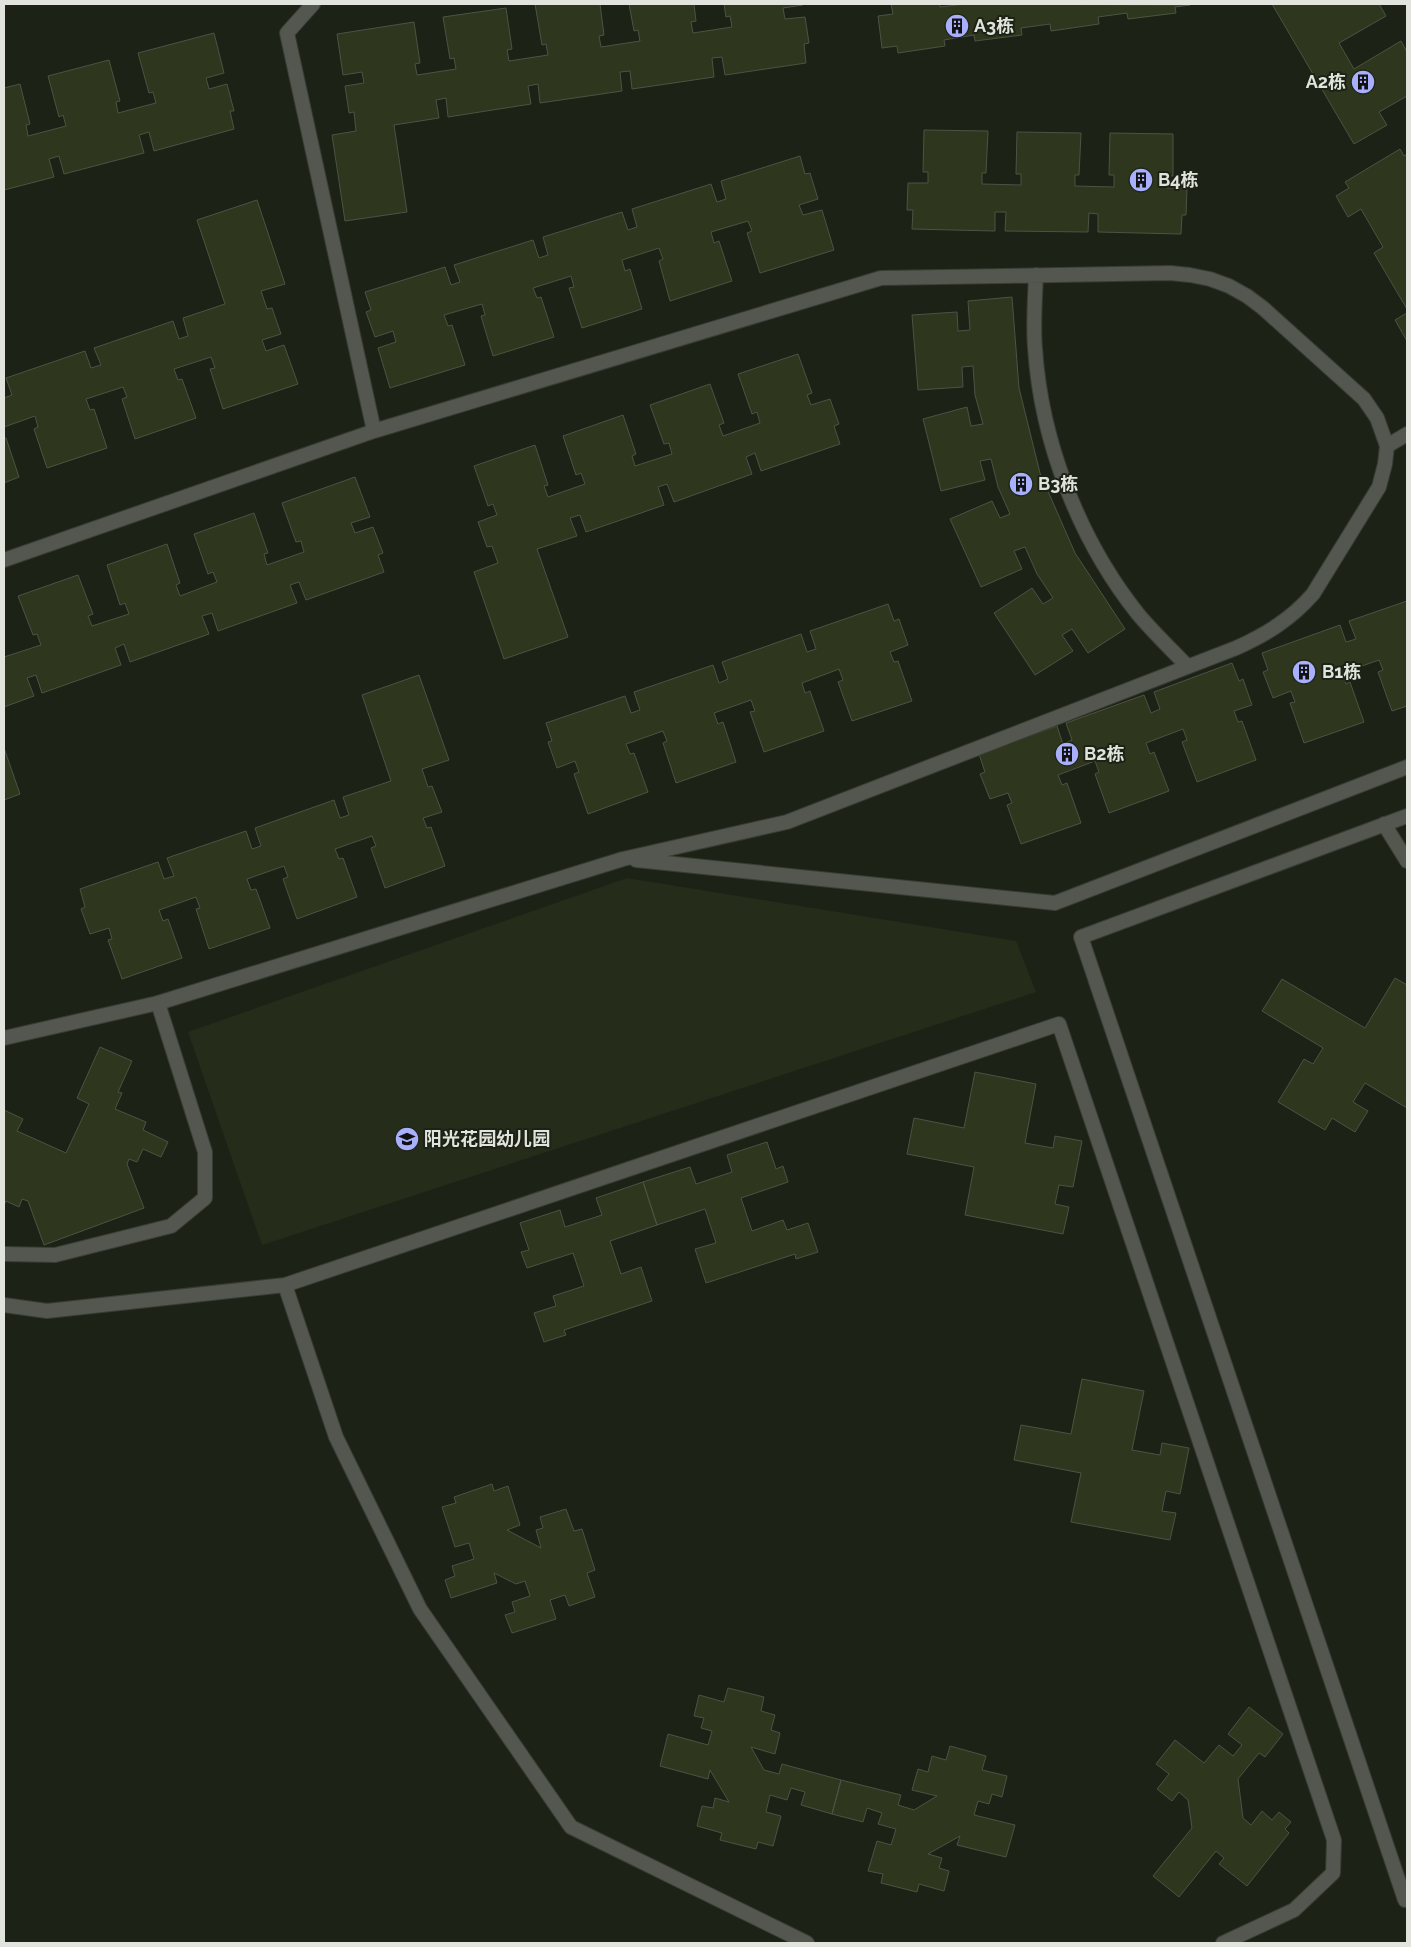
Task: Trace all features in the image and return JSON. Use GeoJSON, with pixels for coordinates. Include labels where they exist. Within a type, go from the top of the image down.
{"type":"FeatureCollection","features":[{"type":"Feature","properties":{"kind":"street"},"geometry":{"type":"LineString","coordinates":[[313,4],[287,33],[374,431]]}},
{"type":"Feature","properties":{"kind":"street"},"geometry":{"type":"LineString","coordinates":[[4,560],[374,431],[881,278],[1170,273],[1204,278],[1229,286],[1263,308],[1364,399],[1377,418],[1387,446],[1379,487],[1325,577],[1300,609],[1261,637],[787,822],[623,859],[158,1003],[4,1038]]}},
{"type":"Feature","properties":{"kind":"street"},"geometry":{"type":"LineString","coordinates":[[1036,275],[1035,348],[1038,374],[1045,420],[1066,489],[1097,554],[1122,591],[1138,614],[1187,666]]}},
{"type":"Feature","properties":{"kind":"street"},"geometry":{"type":"LineString","coordinates":[[1387,446],[1407,434]]}},
{"type":"Feature","properties":{"kind":"street"},"geometry":{"type":"LineString","coordinates":[[623,859],[1055,903],[1407,767]]}},
{"type":"Feature","properties":{"kind":"street"},"geometry":{"type":"LineString","coordinates":[[1407,816],[1081,937],[1405,1900],[1407,1898]]}},
{"type":"Feature","properties":{"kind":"street"},"geometry":{"type":"LineString","coordinates":[[1384,824],[1407,862]]}},
{"type":"Feature","properties":{"kind":"street"},"geometry":{"type":"LineString","coordinates":[[4,1254],[55,1255],[171,1226],[205,1198],[205,1152],[158,1003]]}},
{"type":"Feature","properties":{"kind":"street"},"geometry":{"type":"LineString","coordinates":[[4,1306],[47,1311],[285,1285],[1059,1024],[1334,1840],[1333,1873],[1301,1904],[1294,1910],[1223,1943]]}},
{"type":"Feature","properties":{"kind":"street"},"geometry":{"type":"LineString","coordinates":[[285,1285],[336,1437],[420,1610],[571,1827],[807,1943]]}},
{"type":"Feature","properties":{"kind":"shaded area","name":"阳光花园幼儿园"},"geometry":{"type":"Polygon","coordinates":[[[627,878],[1016,941],[1036,992],[262,1245],[188,1032],[627,878]]]}},
{"type":"Feature","properties":{"kind":"building"},"geometry":{"type":"Polygon","coordinates":[[[535,4],[600,4],[604,35],[599,36],[601,47],[640,41],[638,30],[634,31],[629,4],[694,4],[696,21],[691,22],[693,33],[732,27],[730,16],[726,17],[724,4],[802,4],[783,8],[785,19],[805,17],[809,43],[804,44],[806,63],[725,75],[722,57],[712,58],[714,77],[632,89],[630,71],[620,72],[622,91],[540,103],[538,84],[528,86],[531,104],[448,117],[446,98],[436,100],[439,118],[394,125],[407,212],[345,221],[332,135],[356,131],[354,112],[349,113],[345,86],[364,83],[362,72],[343,75],[337,34],[414,22],[420,63],[415,64],[417,75],[456,69],[454,58],[450,59],[443,17],[506,8],[512,49],[507,50],[509,61],[548,55],[546,44],[542,45],[535,4]]]}},
{"type":"Feature","properties":{"kind":"building","name":"A3栋"},"geometry":{"type":"Polygon","coordinates":[[[891,4],[940,4],[940,7],[965,4],[1190,5],[1175,7],[1176,13],[1128,19],[1127,13],[1098,17],[1099,24],[1051,31],[1050,24],[1021,28],[1022,35],[975,41],[974,35],[944,40],[945,46],[898,53],[897,46],[882,48],[878,16],[893,14],[891,4]]]}},
{"type":"Feature","properties":{"kind":"building","name":"A2栋"},"geometry":{"type":"Polygon","coordinates":[[[1272,4],[1379,4],[1386,16],[1339,43],[1354,69],[1401,41],[1407,52],[1407,96],[1379,112],[1387,125],[1354,144],[1272,4]]]}},
{"type":"Feature","properties":{"kind":"building"},"geometry":{"type":"Polygon","coordinates":[[[214,33],[224,73],[206,78],[209,89],[227,84],[234,111],[230,111],[234,129],[154,151],[149,132],[139,135],[144,153],[64,174],[59,156],[49,159],[54,177],[4,190],[4,88],[20,84],[30,124],[26,125],[28,136],[66,126],[63,115],[59,117],[48,76],[109,60],[120,101],[116,102],[118,113],[156,103],[153,92],[149,93],[138,53],[214,33]]]}},
{"type":"Feature","properties":{"kind":"building","name":"B4栋"},"geometry":{"type":"Polygon","coordinates":[[[924,130],[988,131],[986,173],[982,173],[982,184],[1021,185],[1021,174],[1016,174],[1017,132],[1081,133],[1079,175],[1075,175],[1075,186],[1114,187],[1114,175],[1109,175],[1110,133],[1173,134],[1173,176],[1168,176],[1167,188],[1187,188],[1186,215],[1182,215],[1181,234],[1098,232],[1098,214],[1089,213],[1088,232],[1005,231],[1006,212],[995,212],[995,231],[912,229],[913,210],[907,210],[908,183],[928,183],[928,172],[923,172],[924,130]]]}},
{"type":"Feature","properties":{"kind":"building"},"geometry":{"type":"Polygon","coordinates":[[[1400,149],[1404,156],[1407,154],[1407,309],[1374,253],[1383,247],[1361,209],[1348,217],[1336,196],[1349,188],[1345,182],[1400,149]]]}},
{"type":"Feature","properties":{"kind":"building"},"geometry":{"type":"Polygon","coordinates":[[[800,156],[805,174],[810,173],[818,199],[799,205],[803,215],[822,210],[834,250],[760,273],[747,233],[752,231],[748,221],[711,232],[714,243],[719,241],[732,281],[670,301],[659,261],[663,259],[659,248],[622,260],[625,271],[630,269],[642,309],[582,328],[569,288],[574,287],[571,276],[533,288],[537,298],[541,297],[554,337],[493,356],[481,316],[485,315],[482,304],[444,315],[448,326],[452,325],[465,365],[390,388],[378,348],[396,342],[393,331],[375,337],[366,312],[371,310],[365,292],[445,267],[451,285],[460,282],[454,265],[533,240],[539,258],[548,255],[543,237],[622,212],[628,230],[637,227],[632,209],[711,184],[717,202],[726,199],[721,181],[800,156]]]}},
{"type":"Feature","properties":{"kind":"building"},"geometry":{"type":"Polygon","coordinates":[[[257,200],[285,284],[261,291],[267,309],[272,308],[281,334],[262,340],[266,351],[284,345],[298,384],[223,409],[210,369],[215,368],[211,357],[174,369],[178,380],[182,379],[196,418],[135,439],[122,399],[127,397],[123,387],[86,399],[90,410],[94,409],[107,448],[47,468],[34,429],[38,427],[35,416],[4,427],[4,398],[12,395],[6,378],[85,351],[91,368],[101,365],[94,348],[173,321],[179,339],[188,336],[183,318],[225,304],[197,220],[257,200]]]}},
{"type":"Feature","properties":{"kind":"building","name":"B3栋"},"geometry":{"type":"Polygon","coordinates":[[[1012,297],[1019,388],[1040,473],[1075,553],[1125,629],[1088,653],[1072,629],[1062,635],[1073,651],[1035,675],[994,613],[1032,588],[1043,604],[1053,598],[1037,574],[1025,547],[1014,551],[1022,569],[981,587],[950,519],[992,501],[1000,518],[1010,514],[998,487],[991,459],[980,461],[985,480],[941,491],[923,419],[967,407],[971,426],[983,424],[975,395],[973,366],[962,367],[963,387],[918,390],[912,315],[957,312],[958,331],[970,330],[968,301],[1012,297]]]}},
{"type":"Feature","properties":{"kind":"building"},"geometry":{"type":"Polygon","coordinates":[[[1407,313],[1407,341],[1395,320],[1407,313]]]}},
{"type":"Feature","properties":{"kind":"building"},"geometry":{"type":"Polygon","coordinates":[[[798,354],[812,393],[807,395],[811,405],[830,399],[839,424],[834,426],[840,444],[761,471],[755,453],[746,457],[752,474],[674,502],[667,484],[658,487],[664,505],[586,532],[580,515],[570,518],[577,536],[537,549],[568,637],[504,659],[474,572],[498,563],[492,546],[487,547],[478,522],[497,515],[493,504],[488,506],[474,466],[535,445],[548,485],[544,486],[548,497],[585,484],[581,473],[576,475],[563,436],[623,415],[636,454],[632,456],[635,466],[672,454],[669,443],[664,444],[650,405],[710,384],[724,423],[719,425],[723,436],[760,423],[757,412],[752,414],[738,374],[798,354]]]}},
{"type":"Feature","properties":{"kind":"building"},"geometry":{"type":"Polygon","coordinates":[[[4,438],[6,438],[19,477],[4,483],[4,438]]]}},
{"type":"Feature","properties":{"kind":"building"},"geometry":{"type":"Polygon","coordinates":[[[355,477],[370,517],[351,523],[355,533],[373,527],[383,553],[378,555],[384,572],[306,600],[299,582],[290,585],[297,603],[218,631],[212,613],[202,616],[209,634],[130,662],[124,644],[115,648],[121,665],[42,693],[36,675],[27,678],[34,696],[4,707],[4,657],[41,645],[37,634],[33,635],[18,596],[78,575],[93,614],[88,616],[92,626],[129,614],[125,603],[120,605],[107,565],[167,544],[180,583],[176,585],[180,596],[217,582],[213,572],[208,574],[194,534],[254,513],[268,553],[264,554],[267,565],[304,552],[301,541],[296,542],[282,503],[355,477]]]}},
{"type":"Feature","properties":{"kind":"building","name":"B1栋"},"geometry":{"type":"Polygon","coordinates":[[[1407,601],[1407,706],[1392,711],[1378,672],[1383,670],[1379,660],[1342,673],[1346,684],[1350,682],[1364,722],[1304,743],[1290,703],[1295,702],[1291,691],[1273,698],[1263,672],[1268,670],[1262,653],[1340,625],[1346,642],[1356,639],[1349,621],[1407,601]]]}},
{"type":"Feature","properties":{"kind":"building"},"geometry":{"type":"Polygon","coordinates":[[[888,604],[894,621],[899,619],[908,645],[890,652],[894,662],[898,661],[912,701],[852,721],[838,682],[843,680],[839,669],[802,683],[805,693],[810,691],[824,731],[764,752],[750,712],[755,711],[751,700],[714,713],[718,724],[723,722],[736,762],[676,783],[663,743],[667,741],[663,731],[626,744],[630,754],[634,753],[648,792],[588,814],[574,774],[579,772],[575,761],[557,768],[548,742],[552,741],[546,723],[625,696],[631,713],[640,710],[634,692],[713,665],[719,683],[728,679],[722,662],[801,634],[807,652],[816,649],[810,631],[888,604]]]}},
{"type":"Feature","properties":{"kind":"building","name":"B2栋"},"geometry":{"type":"Polygon","coordinates":[[[1232,663],[1239,681],[1243,679],[1252,705],[1234,711],[1238,722],[1242,721],[1256,760],[1197,782],[1182,742],[1187,740],[1183,729],[1146,743],[1150,754],[1154,752],[1169,791],[1109,813],[1095,774],[1099,772],[1095,761],[1058,775],[1062,785],[1067,783],[1081,823],[1021,844],[1007,805],[1012,803],[1008,793],[990,799],[980,774],[985,772],[979,754],[1057,726],[1063,744],[1072,740],[1066,723],[1144,695],[1151,713],[1160,709],[1154,692],[1232,663]]]}},
{"type":"Feature","properties":{"kind":"building"},"geometry":{"type":"Polygon","coordinates":[[[419,675],[449,760],[422,769],[428,787],[432,786],[442,812],[423,818],[427,828],[431,827],[445,866],[385,888],[371,848],[376,846],[372,836],[335,849],[339,859],[343,858],[357,897],[297,919],[283,879],[288,877],[284,866],[247,879],[251,890],[256,889],[270,928],[209,949],[196,909],[200,908],[196,897],[159,910],[163,921],[168,919],[182,958],[122,979],[108,940],[112,939],[109,928],[90,934],[81,909],[85,907],[80,889],[158,862],[164,879],[174,876],[167,858],[246,831],[252,849],[261,846],[255,828],[334,800],[340,818],[349,815],[343,797],[391,781],[362,695],[419,675]]]}},
{"type":"Feature","properties":{"kind":"building"},"geometry":{"type":"Polygon","coordinates":[[[4,748],[20,794],[4,800],[4,748]]]}},
{"type":"Feature","properties":{"kind":"building"},"geometry":{"type":"Polygon","coordinates":[[[1395,978],[1407,985],[1407,1108],[1365,1083],[1353,1102],[1368,1111],[1355,1132],[1332,1118],[1325,1130],[1278,1102],[1304,1059],[1313,1064],[1323,1048],[1262,1011],[1282,979],[1365,1028],[1395,978]]]}},
{"type":"Feature","properties":{"kind":"building"},"geometry":{"type":"Polygon","coordinates":[[[100,1047],[132,1061],[118,1092],[122,1093],[115,1109],[146,1122],[143,1130],[168,1142],[161,1157],[143,1149],[137,1162],[129,1159],[127,1164],[144,1208],[44,1245],[28,1201],[22,1199],[19,1207],[6,1201],[4,1205],[4,1110],[23,1119],[17,1131],[66,1153],[89,1104],[77,1098],[100,1047]]]}},
{"type":"Feature","properties":{"kind":"building"},"geometry":{"type":"Polygon","coordinates":[[[975,1072],[1036,1084],[1025,1143],[1053,1148],[1055,1136],[1082,1141],[1073,1187],[1059,1185],[1055,1204],[1069,1207],[1063,1234],[965,1215],[974,1167],[907,1154],[914,1118],[964,1128],[975,1072]]]}},
{"type":"Feature","properties":{"kind":"building"},"geometry":{"type":"Polygon","coordinates":[[[767,1142],[776,1169],[783,1166],[788,1182],[741,1198],[752,1231],[783,1220],[787,1230],[808,1223],[818,1252],[796,1259],[795,1254],[706,1283],[695,1249],[716,1243],[705,1209],[657,1225],[643,1182],[690,1167],[696,1184],[732,1172],[727,1155],[767,1142]]]}},
{"type":"Feature","properties":{"kind":"building"},"geometry":{"type":"Polygon","coordinates":[[[643,1182],[657,1225],[610,1241],[621,1274],[641,1267],[652,1301],[564,1330],[566,1335],[544,1342],[534,1313],[556,1306],[553,1296],[584,1286],[573,1253],[527,1268],[521,1252],[529,1250],[520,1223],[560,1210],[565,1227],[602,1215],[596,1198],[643,1182]]]}},
{"type":"Feature","properties":{"kind":"building"},"geometry":{"type":"Polygon","coordinates":[[[1082,1379],[1144,1391],[1132,1450],[1160,1455],[1162,1443],[1189,1448],[1180,1494],[1166,1491],[1162,1511],[1176,1513],[1170,1540],[1071,1522],[1081,1473],[1014,1460],[1021,1425],[1071,1434],[1082,1379]]]}},
{"type":"Feature","properties":{"kind":"building"},"geometry":{"type":"Polygon","coordinates":[[[492,1484],[494,1491],[508,1486],[520,1525],[507,1530],[541,1548],[536,1530],[543,1528],[540,1517],[566,1509],[574,1531],[582,1529],[595,1570],[587,1573],[595,1597],[569,1606],[565,1595],[550,1600],[556,1619],[512,1633],[505,1615],[515,1612],[512,1602],[530,1596],[525,1581],[516,1584],[494,1573],[497,1583],[451,1598],[445,1580],[455,1576],[452,1566],[474,1559],[469,1543],[455,1547],[442,1507],[456,1503],[454,1497],[492,1484]]]}},
{"type":"Feature","properties":{"kind":"building"},"geometry":{"type":"Polygon","coordinates":[[[728,1688],[764,1697],[761,1711],[775,1715],[771,1730],[780,1733],[775,1754],[751,1747],[764,1770],[779,1774],[782,1764],[841,1780],[832,1814],[801,1805],[805,1792],[791,1788],[787,1800],[770,1795],[766,1812],[781,1816],[773,1846],[758,1842],[756,1849],[720,1840],[722,1833],[697,1826],[702,1806],[713,1808],[715,1798],[729,1802],[710,1770],[708,1779],[660,1766],[668,1734],[708,1745],[712,1731],[701,1728],[704,1718],[694,1716],[699,1695],[724,1702],[728,1688]]]}},
{"type":"Feature","properties":{"kind":"building"},"geometry":{"type":"Polygon","coordinates":[[[1249,1707],[1283,1734],[1265,1757],[1259,1753],[1238,1779],[1243,1818],[1251,1825],[1262,1811],[1272,1820],[1279,1812],[1291,1822],[1285,1829],[1289,1833],[1247,1886],[1219,1864],[1224,1858],[1216,1851],[1179,1897],[1153,1876],[1192,1828],[1188,1800],[1179,1792],[1172,1801],[1157,1789],[1169,1774],[1156,1764],[1175,1740],[1204,1763],[1219,1745],[1233,1756],[1242,1745],[1228,1734],[1249,1707]]]}},
{"type":"Feature","properties":{"kind":"building"},"geometry":{"type":"Polygon","coordinates":[[[950,1746],[986,1756],[982,1770],[1007,1776],[1002,1797],[992,1794],[989,1804],[978,1801],[974,1815],[1015,1825],[1006,1857],[957,1845],[960,1836],[928,1854],[942,1858],[939,1868],[949,1871],[944,1891],[919,1884],[917,1892],[881,1883],[883,1874],[868,1871],[877,1841],[891,1845],[896,1829],[878,1824],[882,1813],[867,1808],[863,1822],[832,1814],[841,1780],[901,1795],[898,1805],[914,1810],[937,1796],[912,1790],[918,1769],[928,1772],[932,1756],[946,1760],[950,1746]]]}},
{"type":"Feature","properties":{"kind":"place","name":"A3栋"},"geometry":{"type":"Point","coordinates":[957,26]}},
{"type":"Feature","properties":{"kind":"place","name":"A2栋"},"geometry":{"type":"Point","coordinates":[1363,82]}},
{"type":"Feature","properties":{"kind":"place","name":"B4栋"},"geometry":{"type":"Point","coordinates":[1141,180]}},
{"type":"Feature","properties":{"kind":"place","name":"B3栋"},"geometry":{"type":"Point","coordinates":[1021,484]}},
{"type":"Feature","properties":{"kind":"place","name":"B1栋"},"geometry":{"type":"Point","coordinates":[1304,672]}},
{"type":"Feature","properties":{"kind":"place","name":"B2栋"},"geometry":{"type":"Point","coordinates":[1067,754]}},
{"type":"Feature","properties":{"kind":"place","name":"阳光花园幼儿园"},"geometry":{"type":"Point","coordinates":[407,1139]}}]}
